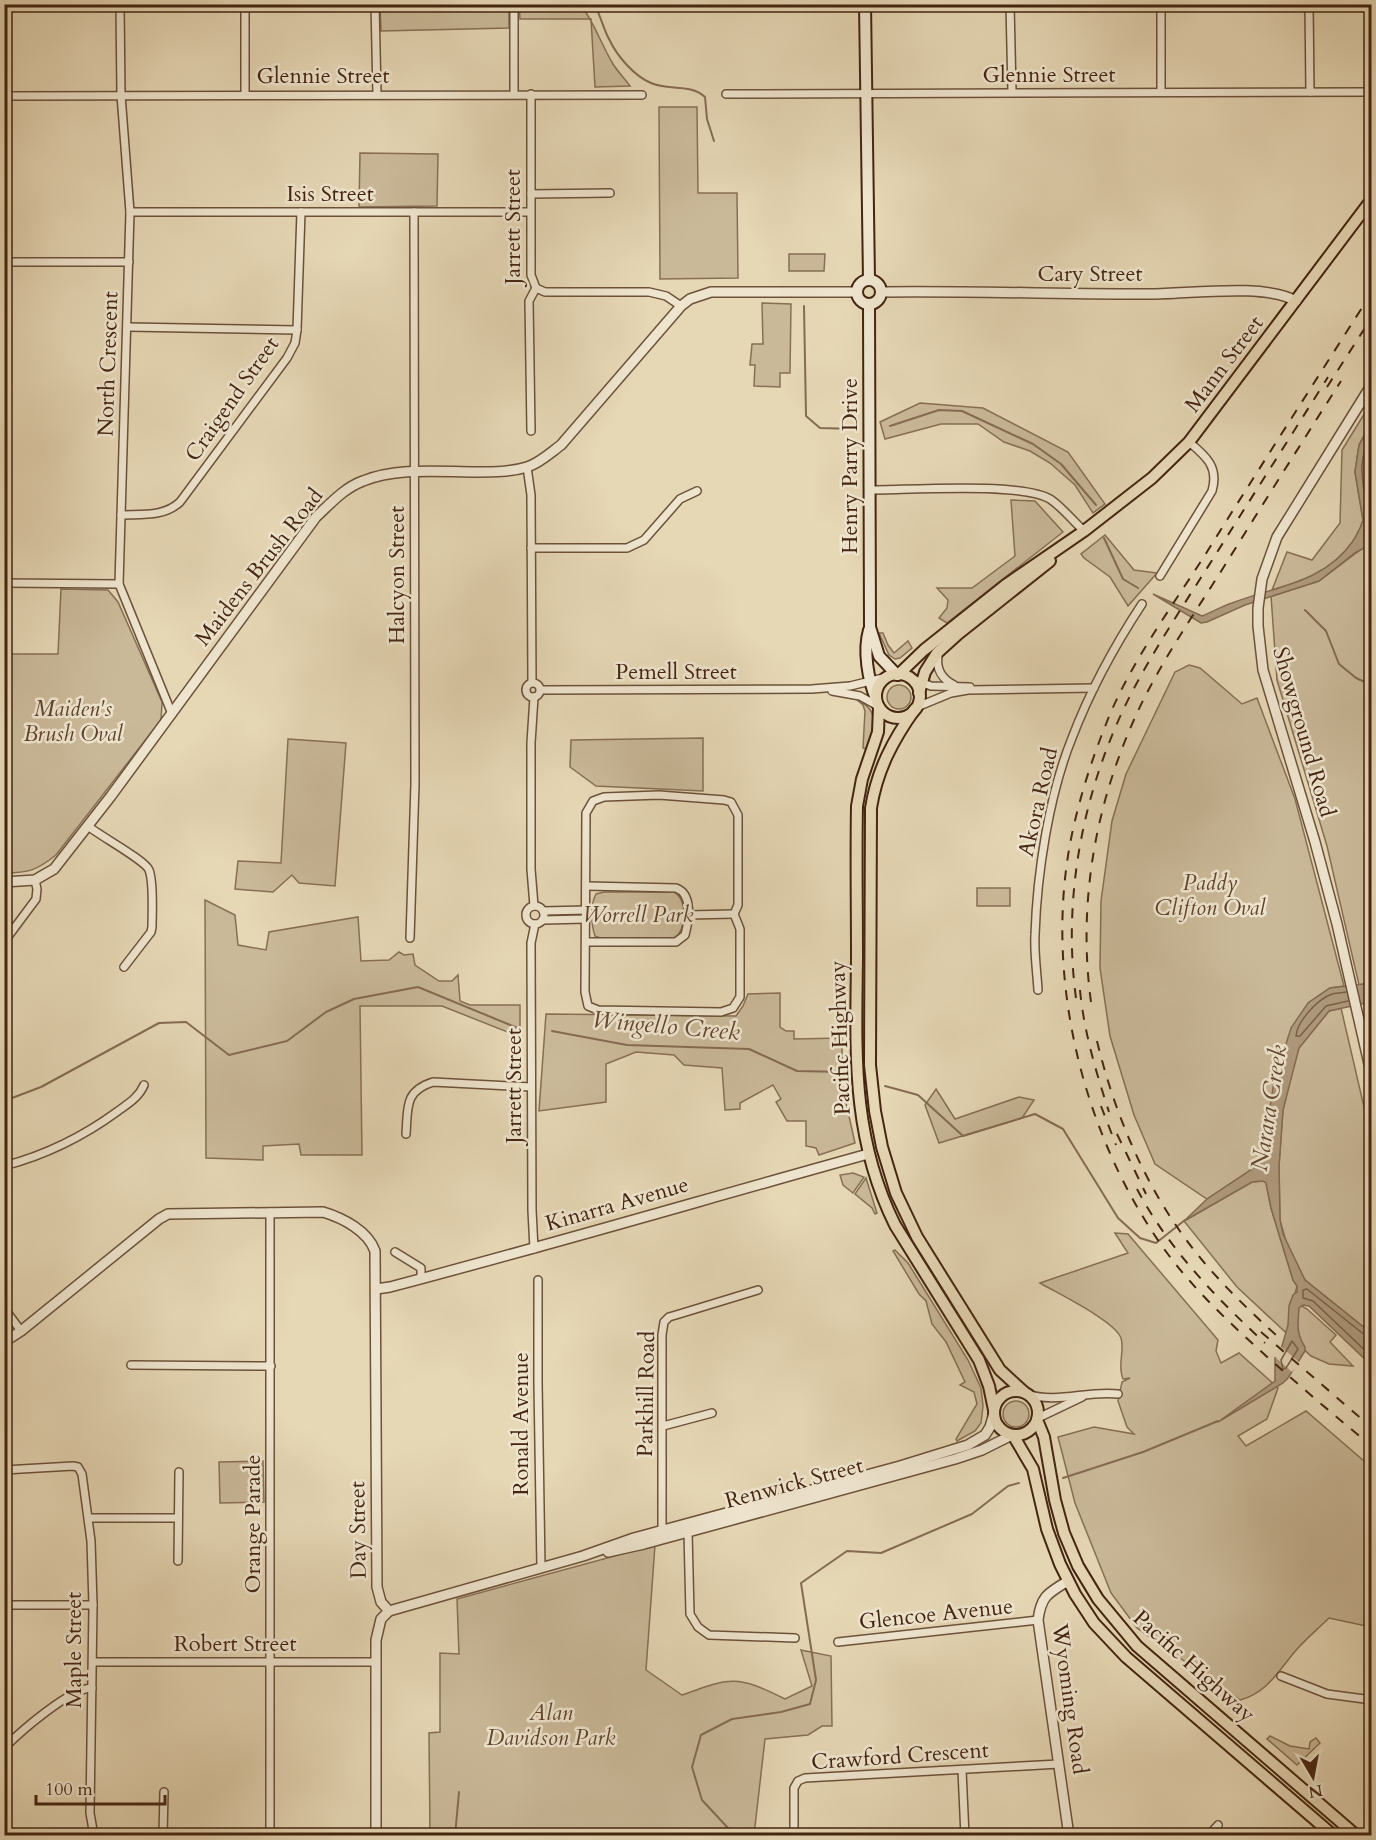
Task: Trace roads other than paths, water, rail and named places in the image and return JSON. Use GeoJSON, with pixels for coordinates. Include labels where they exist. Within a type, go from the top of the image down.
{"type":"FeatureCollection","features":[{"type":"Feature","properties":{"kind":"main road"},"geometry":{"type":"LineString","coordinates":[[865,4],[869,279]]}},
{"type":"Feature","properties":{"kind":"main road","name":"Mann Street"},"geometry":{"type":"LineString","coordinates":[[894,676],[1007,584],[1084,531],[1152,478],[1189,442],[1371,199]]}},
{"type":"Feature","properties":{"kind":"main road"},"geometry":{"type":"LineString","coordinates":[[869,279],[876,282],[882,292],[879,299],[869,304],[859,299],[857,292],[859,284],[869,279]]}},
{"type":"Feature","properties":{"kind":"main road","name":"Henry Parry Drive"},"geometry":{"type":"LineString","coordinates":[[869,304],[870,627],[866,645],[870,682],[878,704]]}},
{"type":"Feature","properties":{"kind":"main road","name":"Mann Street"},"geometry":{"type":"LineString","coordinates":[[917,685],[940,650],[1063,551],[1084,531]]}},
{"type":"Feature","properties":{"kind":"main road","name":"Henry Parry Drive"},"geometry":{"type":"LineString","coordinates":[[870,627],[879,656],[894,676]]}},
{"type":"Feature","properties":{"kind":"main road"},"geometry":{"type":"LineString","coordinates":[[894,676],[917,685],[916,708],[907,716],[897,718],[886,715],[878,704],[878,688],[894,676]]}},
{"type":"Feature","properties":{"kind":"main road","name":"Pacific Highway"},"geometry":{"type":"LineString","coordinates":[[878,704],[878,732],[862,779],[857,815],[855,1045],[861,1118],[868,1154],[886,1207],[981,1365],[989,1386],[994,1411]]}},
{"type":"Feature","properties":{"kind":"main road","name":"Pacific Highway"},"geometry":{"type":"LineString","coordinates":[[916,708],[887,755],[875,785],[871,807],[870,1065],[873,1096],[882,1147],[902,1208],[922,1246],[996,1363],[1006,1377],[1026,1393]]}},
{"type":"Feature","properties":{"kind":"main road"},"geometry":{"type":"LineString","coordinates":[[868,1154],[872,1151],[873,1146],[866,1094],[870,1065]]}},
{"type":"Feature","properties":{"kind":"main road"},"geometry":{"type":"LineString","coordinates":[[1013,1391],[1026,1393],[1037,1404],[1038,1419],[1027,1432],[1012,1435],[998,1427],[994,1411],[998,1400],[1003,1395],[1013,1391]]}},
{"type":"Feature","properties":{"kind":"main road","name":"Pacific Highway"},"geometry":{"type":"LineString","coordinates":[[1038,1419],[1044,1437],[1064,1533],[1089,1584],[1112,1617],[1137,1646],[1357,1836]]}},
{"type":"Feature","properties":{"kind":"main road","name":"Pacific Highway"},"geometry":{"type":"LineString","coordinates":[[1012,1435],[1032,1466],[1055,1553],[1068,1581],[1094,1623],[1126,1657],[1334,1836]]}},
{"type":"Feature","properties":{"kind":"main road"},"geometry":{"type":"LineString","coordinates":[[1064,1533],[1064,1546],[1072,1572],[1068,1581]]}},
{"type":"Feature","properties":{"kind":"street","name":"North Crescent"},"geometry":{"type":"LineString","coordinates":[[120,4],[121,95],[130,212],[119,584],[172,714]]}},
{"type":"Feature","properties":{"kind":"street"},"geometry":{"type":"LineString","coordinates":[[245,4],[245,94]]}},
{"type":"Feature","properties":{"kind":"street"},"geometry":{"type":"LineString","coordinates":[[375,4],[377,94]]}},
{"type":"Feature","properties":{"kind":"street"},"geometry":{"type":"LineString","coordinates":[[514,4],[514,94]]}},
{"type":"Feature","properties":{"kind":"street"},"geometry":{"type":"LineString","coordinates":[[1010,4],[1012,93]]}},
{"type":"Feature","properties":{"kind":"street"},"geometry":{"type":"LineString","coordinates":[[1161,4],[1161,92]]}},
{"type":"Feature","properties":{"kind":"street"},"geometry":{"type":"LineString","coordinates":[[1309,4],[1310,92]]}},
{"type":"Feature","properties":{"kind":"street","name":"Glennie Street"},"geometry":{"type":"LineString","coordinates":[[726,94],[1371,92]]}},
{"type":"Feature","properties":{"kind":"street","name":"Jarrett Street"},"geometry":{"type":"LineString","coordinates":[[531,94],[531,275],[536,288],[529,301],[531,430]]}},
{"type":"Feature","properties":{"kind":"street","name":"Glennie Street"},"geometry":{"type":"LineString","coordinates":[[4,96],[642,95]]}},
{"type":"Feature","properties":{"kind":"street"},"geometry":{"type":"LineString","coordinates":[[531,194],[610,193]]}},
{"type":"Feature","properties":{"kind":"street"},"geometry":{"type":"LineString","coordinates":[[4,210],[7,216],[4,331]]}},
{"type":"Feature","properties":{"kind":"street","name":"Isis Street"},"geometry":{"type":"LineString","coordinates":[[130,212],[530,212]]}},
{"type":"Feature","properties":{"kind":"street","name":"Craigend Street"},"geometry":{"type":"LineString","coordinates":[[121,514],[160,514],[172,510],[287,358],[295,343],[297,330],[301,212]]}},
{"type":"Feature","properties":{"kind":"street","name":"Halcyon Street"},"geometry":{"type":"LineString","coordinates":[[410,938],[415,784],[414,212]]}},
{"type":"Feature","properties":{"kind":"street"},"geometry":{"type":"LineString","coordinates":[[7,262],[129,262]]}},
{"type":"Feature","properties":{"kind":"street"},"geometry":{"type":"LineString","coordinates":[[536,288],[545,292],[659,293],[681,306],[690,299],[711,292],[857,292]]}},
{"type":"Feature","properties":{"kind":"street","name":"Cary Street"},"geometry":{"type":"LineString","coordinates":[[882,292],[1154,294],[1260,291],[1281,294],[1296,301]]}},
{"type":"Feature","properties":{"kind":"street","name":"Maidens Brush Road"},"geometry":{"type":"LineString","coordinates":[[35,880],[54,869],[88,826],[316,517],[339,494],[362,482],[381,476],[416,472],[490,472],[527,467],[544,459],[561,445],[681,306]]}},
{"type":"Feature","properties":{"kind":"street"},"geometry":{"type":"LineString","coordinates":[[128,327],[297,330]]}},
{"type":"Feature","properties":{"kind":"street","name":"Showground Road"},"geometry":{"type":"LineString","coordinates":[[1371,384],[1281,527],[1267,561],[1258,608],[1259,647],[1263,670],[1315,842],[1371,1077]]}},
{"type":"Feature","properties":{"kind":"street"},"geometry":{"type":"LineString","coordinates":[[1160,576],[1215,483],[1212,464],[1189,442]]}},
{"type":"Feature","properties":{"kind":"street"},"geometry":{"type":"LineString","coordinates":[[527,467],[531,495],[532,682]]}},
{"type":"Feature","properties":{"kind":"street"},"geometry":{"type":"LineString","coordinates":[[871,490],[1004,489],[1034,492],[1051,500],[1084,531]]}},
{"type":"Feature","properties":{"kind":"street"},"geometry":{"type":"LineString","coordinates":[[531,548],[627,548],[644,540],[680,499],[697,491]]}},
{"type":"Feature","properties":{"kind":"street"},"geometry":{"type":"LineString","coordinates":[[4,583],[119,584]]}},
{"type":"Feature","properties":{"kind":"street","name":"Akora Road"},"geometry":{"type":"LineString","coordinates":[[1038,990],[1035,936],[1040,876],[1052,801],[1071,738],[1106,664],[1142,604]]}},
{"type":"Feature","properties":{"kind":"street"},"geometry":{"type":"LineString","coordinates":[[940,650],[937,661],[939,670],[945,680],[954,685]]}},
{"type":"Feature","properties":{"kind":"street","name":"Pemell Street"},"geometry":{"type":"LineString","coordinates":[[541,690],[812,689],[850,686],[894,676]]}},
{"type":"Feature","properties":{"kind":"street"},"geometry":{"type":"LineString","coordinates":[[532,682],[538,684],[541,690],[538,696],[529,696],[526,692],[526,687],[532,682]]}},
{"type":"Feature","properties":{"kind":"street"},"geometry":{"type":"LineString","coordinates":[[917,685],[954,685],[987,689]]}},
{"type":"Feature","properties":{"kind":"street"},"geometry":{"type":"LineString","coordinates":[[916,708],[951,693],[987,689],[1095,688]]}},
{"type":"Feature","properties":{"kind":"street","name":"Pemell Street"},"geometry":{"type":"LineString","coordinates":[[812,689],[854,694],[878,704]]}},
{"type":"Feature","properties":{"kind":"street","name":"Jarrett Street"},"geometry":{"type":"LineString","coordinates":[[534,697],[531,765],[531,869],[534,906],[528,910],[526,915],[528,920],[540,918],[531,943],[532,1232],[534,1248]]}},
{"type":"Feature","properties":{"kind":"street"},"geometry":{"type":"LineString","coordinates":[[648,795],[731,802],[738,815],[738,905],[734,915],[740,929],[740,997],[734,1008],[721,1012],[598,1010],[588,1006],[585,992],[586,910],[586,813],[593,801],[604,797],[648,795]]}},
{"type":"Feature","properties":{"kind":"street"},"geometry":{"type":"LineString","coordinates":[[88,826],[99,836],[145,863],[151,874],[151,932],[124,968]]}},
{"type":"Feature","properties":{"kind":"street"},"geometry":{"type":"LineString","coordinates":[[4,882],[35,880],[37,889],[36,899],[4,942]]}},
{"type":"Feature","properties":{"kind":"street"},"geometry":{"type":"LineString","coordinates":[[587,886],[676,888],[682,890],[686,895],[688,915],[685,935],[676,942],[587,942]]}},
{"type":"Feature","properties":{"kind":"street"},"geometry":{"type":"LineString","coordinates":[[534,906],[539,907],[540,918]]}},
{"type":"Feature","properties":{"kind":"street"},"geometry":{"type":"LineString","coordinates":[[540,918],[586,910]]}},
{"type":"Feature","properties":{"kind":"street"},"geometry":{"type":"LineString","coordinates":[[688,915],[734,915]]}},
{"type":"Feature","properties":{"kind":"street"},"geometry":{"type":"LineString","coordinates":[[540,918],[586,919]]}},
{"type":"Feature","properties":{"kind":"street"},"geometry":{"type":"LineString","coordinates":[[406,1134],[408,1105],[411,1095],[420,1086],[433,1082],[531,1088]]}},
{"type":"Feature","properties":{"kind":"street"},"geometry":{"type":"LineString","coordinates":[[4,1166],[44,1153],[84,1134],[138,1096],[144,1085]]}},
{"type":"Feature","properties":{"kind":"street","name":"Kinarra Avenue"},"geometry":{"type":"LineString","coordinates":[[376,1288],[390,1287],[534,1248],[868,1154]]}},
{"type":"Feature","properties":{"kind":"street"},"geometry":{"type":"LineString","coordinates":[[4,1342],[168,1214],[270,1212]]}},
{"type":"Feature","properties":{"kind":"street","name":"Day Street"},"geometry":{"type":"LineString","coordinates":[[270,1212],[323,1212],[334,1215],[372,1240],[375,1251],[376,1288],[377,1587],[381,1602],[389,1611]]}},
{"type":"Feature","properties":{"kind":"street","name":"Orange Parade"},"geometry":{"type":"LineString","coordinates":[[270,1212],[270,1836]]}},
{"type":"Feature","properties":{"kind":"street"},"geometry":{"type":"LineString","coordinates":[[395,1252],[421,1268],[422,1278]]}},
{"type":"Feature","properties":{"kind":"street","name":"Ronald Avenue"},"geometry":{"type":"LineString","coordinates":[[538,1280],[541,1568]]}},
{"type":"Feature","properties":{"kind":"street","name":"Parkhill Road"},"geometry":{"type":"LineString","coordinates":[[662,1535],[661,1354],[664,1322],[669,1317],[758,1290]]}},
{"type":"Feature","properties":{"kind":"street"},"geometry":{"type":"LineString","coordinates":[[4,1308],[21,1331]]}},
{"type":"Feature","properties":{"kind":"street"},"geometry":{"type":"LineString","coordinates":[[130,1365],[271,1365]]}},
{"type":"Feature","properties":{"kind":"street"},"geometry":{"type":"LineString","coordinates":[[1026,1393],[1044,1397],[1118,1394]]}},
{"type":"Feature","properties":{"kind":"street"},"geometry":{"type":"LineString","coordinates":[[1038,1419],[1090,1394]]}},
{"type":"Feature","properties":{"kind":"street","name":"Renwick Street"},"geometry":{"type":"LineString","coordinates":[[389,1611],[583,1556],[626,1548],[805,1491],[968,1445],[979,1440],[988,1431],[994,1411]]}},
{"type":"Feature","properties":{"kind":"street"},"geometry":{"type":"LineString","coordinates":[[663,1426],[712,1413]]}},
{"type":"Feature","properties":{"kind":"street","name":"Renwick Street"},"geometry":{"type":"LineString","coordinates":[[688,1528],[744,1516],[955,1459],[982,1450],[1012,1435]]}},
{"type":"Feature","properties":{"kind":"street"},"geometry":{"type":"LineString","coordinates":[[917,1460],[922,1463],[944,1458],[955,1459]]}},
{"type":"Feature","properties":{"kind":"street","name":"Maple Street"},"geometry":{"type":"LineString","coordinates":[[4,1470],[78,1467],[82,1474],[92,1541],[93,1662],[90,1813],[94,1836]]}},
{"type":"Feature","properties":{"kind":"street"},"geometry":{"type":"LineString","coordinates":[[178,1472],[178,1561]]}},
{"type":"Feature","properties":{"kind":"street"},"geometry":{"type":"LineString","coordinates":[[744,1516],[794,1498],[805,1491],[818,1492],[855,1482],[885,1478]]}},
{"type":"Feature","properties":{"kind":"street"},"geometry":{"type":"LineString","coordinates":[[89,1518],[178,1518]]}},
{"type":"Feature","properties":{"kind":"street"},"geometry":{"type":"LineString","coordinates":[[688,1528],[690,1614],[698,1627],[709,1635],[795,1638]]}},
{"type":"Feature","properties":{"kind":"street","name":"Wyoming Road"},"geometry":{"type":"LineString","coordinates":[[1068,1581],[1045,1596],[1038,1620],[1069,1836]]}},
{"type":"Feature","properties":{"kind":"street"},"geometry":{"type":"LineString","coordinates":[[4,1605],[93,1605]]}},
{"type":"Feature","properties":{"kind":"street"},"geometry":{"type":"LineString","coordinates":[[376,1836],[377,1628],[381,1619],[389,1611]]}},
{"type":"Feature","properties":{"kind":"street","name":"Glencoe Avenue"},"geometry":{"type":"LineString","coordinates":[[838,1642],[1038,1620]]}},
{"type":"Feature","properties":{"kind":"street","name":"Robert Street"},"geometry":{"type":"LineString","coordinates":[[93,1662],[376,1662]]}},
{"type":"Feature","properties":{"kind":"street"},"geometry":{"type":"LineString","coordinates":[[1281,1676],[1327,1694],[1371,1700]]}},
{"type":"Feature","properties":{"kind":"street"},"geometry":{"type":"LineString","coordinates":[[4,1748],[44,1714],[82,1689],[92,1688]]}},
{"type":"Feature","properties":{"kind":"street","name":"Crawford Crescent"},"geometry":{"type":"LineString","coordinates":[[794,1836],[794,1788],[798,1781],[805,1778],[1059,1764]]}},
{"type":"Feature","properties":{"kind":"street"},"geometry":{"type":"LineString","coordinates":[[962,1770],[965,1836]]}},
{"type":"Feature","properties":{"kind":"street"},"geometry":{"type":"LineString","coordinates":[[163,1836],[164,1792]]}},
{"type":"Feature","properties":{"kind":"street"},"geometry":{"type":"LineString","coordinates":[[1208,1836],[1218,1825]]}},
{"type":"Feature","properties":{"kind":"water"},"geometry":{"type":"Polygon","coordinates":[[[1371,423],[1371,544],[1355,553],[1319,581],[1245,605],[1207,622],[1201,623],[1153,594],[1202,616],[1228,604],[1314,575],[1328,566],[1353,541],[1363,520],[1355,472],[1359,445],[1371,423]]]}},
{"type":"Feature","properties":{"kind":"water"},"geometry":{"type":"Polygon","coordinates":[[[1371,983],[1371,1002],[1329,1011],[1299,1048],[1283,1110],[1279,1166],[1280,1220],[1283,1234],[1305,1280],[1371,1333],[1371,1365],[1309,1306],[1303,1305],[1299,1308],[1298,1328],[1305,1351],[1288,1378],[1218,1422],[1275,1381],[1275,1358],[1282,1346],[1288,1325],[1289,1306],[1293,1295],[1297,1292],[1297,1286],[1293,1280],[1271,1208],[1266,1183],[1263,1181],[1252,1182],[1184,1221],[1207,1199],[1261,1163],[1274,1082],[1291,1028],[1308,1003],[1330,988],[1371,983]]]}},
{"type":"Feature","properties":{"kind":"waterway"},"geometry":{"type":"LineString","coordinates":[[594,4],[612,45],[621,59],[638,76],[664,87],[693,90],[705,97],[707,119],[714,141]]}},
{"type":"Feature","properties":{"kind":"waterway"},"geometry":{"type":"LineString","coordinates":[[804,306],[806,416],[820,428],[855,429]]}},
{"type":"Feature","properties":{"kind":"waterway"},"geometry":{"type":"LineString","coordinates":[[890,426],[939,410],[962,411],[1033,444],[1061,464],[1096,505]]}},
{"type":"Feature","properties":{"kind":"waterway"},"geometry":{"type":"LineString","coordinates":[[1104,538],[1123,579],[1138,588]]}},
{"type":"Feature","properties":{"kind":"waterway"},"geometry":{"type":"LineString","coordinates":[[1305,610],[1326,631],[1339,664],[1356,678],[1367,683],[1372,681]]}},
{"type":"Feature","properties":{"kind":"waterway","name":"Wingello Creek"},"geometry":{"type":"LineString","coordinates":[[4,1101],[41,1087],[159,1023],[186,1022],[229,1055],[287,1041],[326,1012],[354,999],[418,987],[520,1029]]}},
{"type":"Feature","properties":{"kind":"waterway","name":"Wingello Creek"},"geometry":{"type":"LineString","coordinates":[[552,1031],[627,1045],[749,1049],[797,1071],[844,1072]]}},
{"type":"Feature","properties":{"kind":"waterway","name":"Wingello Creek"},"geometry":{"type":"LineString","coordinates":[[885,1086],[918,1095],[963,1136],[1035,1114],[1063,1129],[1118,1218],[1140,1238],[1156,1243],[1185,1220]]}},
{"type":"Feature","properties":{"kind":"waterway"},"geometry":{"type":"LineString","coordinates":[[1063,1478],[1143,1452],[1218,1421]]}},
{"type":"Feature","properties":{"kind":"waterway"},"geometry":{"type":"LineString","coordinates":[[727,1836],[728,1828],[702,1800],[692,1767],[701,1735],[732,1719],[781,1712],[810,1704],[816,1680],[801,1583],[847,1551],[881,1553],[972,1514],[1008,1486],[1019,1483]]}},
{"type":"Feature","properties":{"kind":"waterway"},"geometry":{"type":"LineString","coordinates":[[455,1836],[459,1792]]}},
{"type":"Feature","properties":{"kind":"railway"},"geometry":{"type":"LineString","coordinates":[[1372,292],[1151,637],[1115,702],[1091,764],[1072,834],[1064,887],[1062,940],[1066,995],[1076,1049],[1090,1101],[1110,1153],[1134,1201],[1174,1262],[1215,1308],[1274,1363],[1372,1446]]}},
{"type":"Feature","properties":{"kind":"railway"},"geometry":{"type":"LineString","coordinates":[[1327,387],[1372,317]]}},
{"type":"Feature","properties":{"kind":"railway"},"geometry":{"type":"LineString","coordinates":[[1076,998],[1072,959],[1075,881],[1089,803],[1115,729],[1131,694],[1161,641],[1328,377]]}},
{"type":"Feature","properties":{"kind":"railway"},"geometry":{"type":"LineString","coordinates":[[1091,1002],[1087,966],[1087,931],[1092,859],[1099,824],[1119,755],[1164,662],[1341,381]]}},
{"type":"Feature","properties":{"kind":"railway"},"geometry":{"type":"LineString","coordinates":[[1080,990],[1091,1052],[1109,1112]]}},
{"type":"Feature","properties":{"kind":"railway"},"geometry":{"type":"LineString","coordinates":[[1097,1041],[1111,1091],[1130,1141],[1167,1212],[1192,1248],[1215,1274],[1276,1335]]}},
{"type":"Feature","properties":{"kind":"railway"},"geometry":{"type":"LineString","coordinates":[[1101,1106],[1116,1145]]}},
{"type":"Feature","properties":{"kind":"railway"},"geometry":{"type":"LineString","coordinates":[[1117,1134],[1146,1194]]}},
{"type":"Feature","properties":{"kind":"railway"},"geometry":{"type":"LineString","coordinates":[[1137,1189],[1149,1211],[1178,1252],[1229,1308],[1265,1343]]}},
{"type":"Feature","properties":{"kind":"railway"},"geometry":{"type":"LineString","coordinates":[[1261,1332],[1372,1428]]}},
{"type":"Feature","properties":{"kind":"park label","name":"Maiden's Brush Oval"},"geometry":{"type":"Point","coordinates":[73,722]}},
{"type":"Feature","properties":{"kind":"park label","name":"Paddy Clifton Oval"},"geometry":{"type":"Point","coordinates":[1210,896]}},
{"type":"Feature","properties":{"kind":"park label","name":"Worrell Park"},"geometry":{"type":"Point","coordinates":[638,915]}},
{"type":"Feature","properties":{"kind":"park label","name":"Alan Davidson Park"},"geometry":{"type":"Point","coordinates":[551,1726]}},
{"type":"Feature","properties":{"kind":"water label","name":"Narara Creek"},"geometry":{"type":"Point","coordinates":[1269,1108]}}]}
